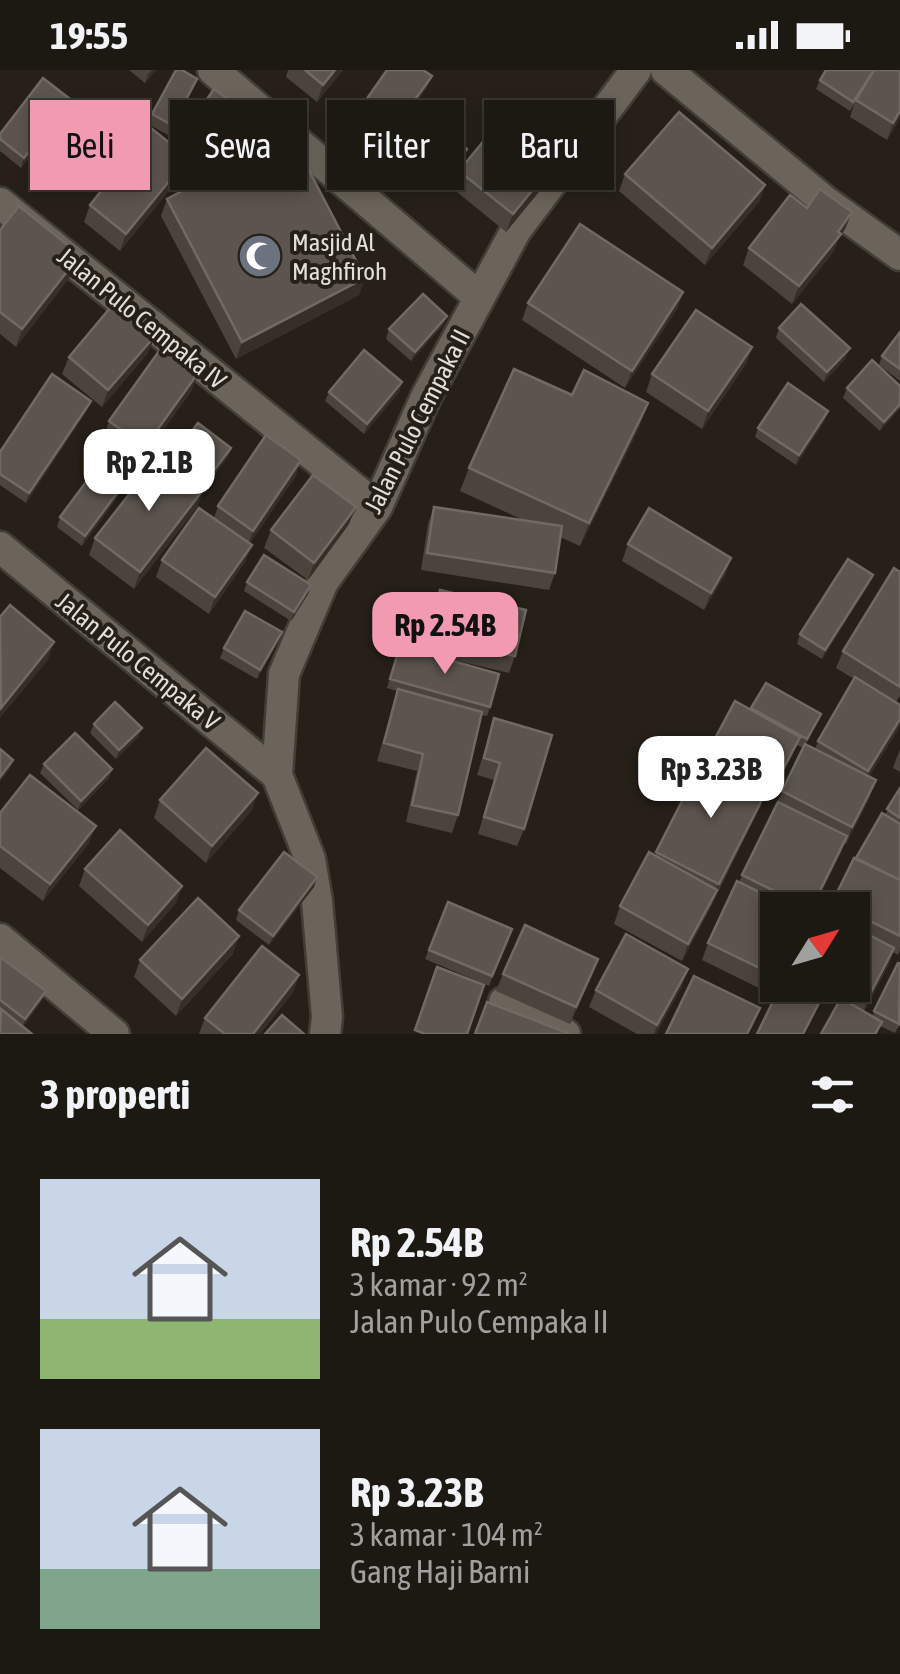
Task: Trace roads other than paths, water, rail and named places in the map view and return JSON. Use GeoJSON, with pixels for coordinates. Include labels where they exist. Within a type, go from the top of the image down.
{"type":"FeatureCollection","features":[{"type":"Feature","properties":{"kind":"street"},"geometry":{"type":"LineString","coordinates":[[213,70],[479,297]]}},
{"type":"Feature","properties":{"kind":"street","name":"Jalan Pulo Cempaka II"},"geometry":{"type":"LineString","coordinates":[[325,1034],[327,1017],[310,859],[277,775],[284,674],[323,582],[376,507],[426,397],[516,230],[636,70]]}},
{"type":"Feature","properties":{"kind":"street"},"geometry":{"type":"LineString","coordinates":[[666,70],[826,202],[900,255]]}},
{"type":"Feature","properties":{"kind":"street","name":"Jalan Pulo Cempaka IV"},"geometry":{"type":"LineString","coordinates":[[0,204],[376,507]]}},
{"type":"Feature","properties":{"kind":"street","name":"Jalan Pulo Cempaka V"},"geometry":{"type":"LineString","coordinates":[[0,547],[277,775]]}},
{"type":"Feature","properties":{"kind":"street"},"geometry":{"type":"LineString","coordinates":[[0,939],[114,1034]]}},
{"type":"Feature","properties":{"kind":"street"},"geometry":{"type":"LineString","coordinates":[[504,1002],[565,1034]]}},
{"type":"Feature","properties":{"kind":"place","name":"Masjid Al Maghfiroh"},"geometry":{"type":"Point","coordinates":[260,256]}}]}
